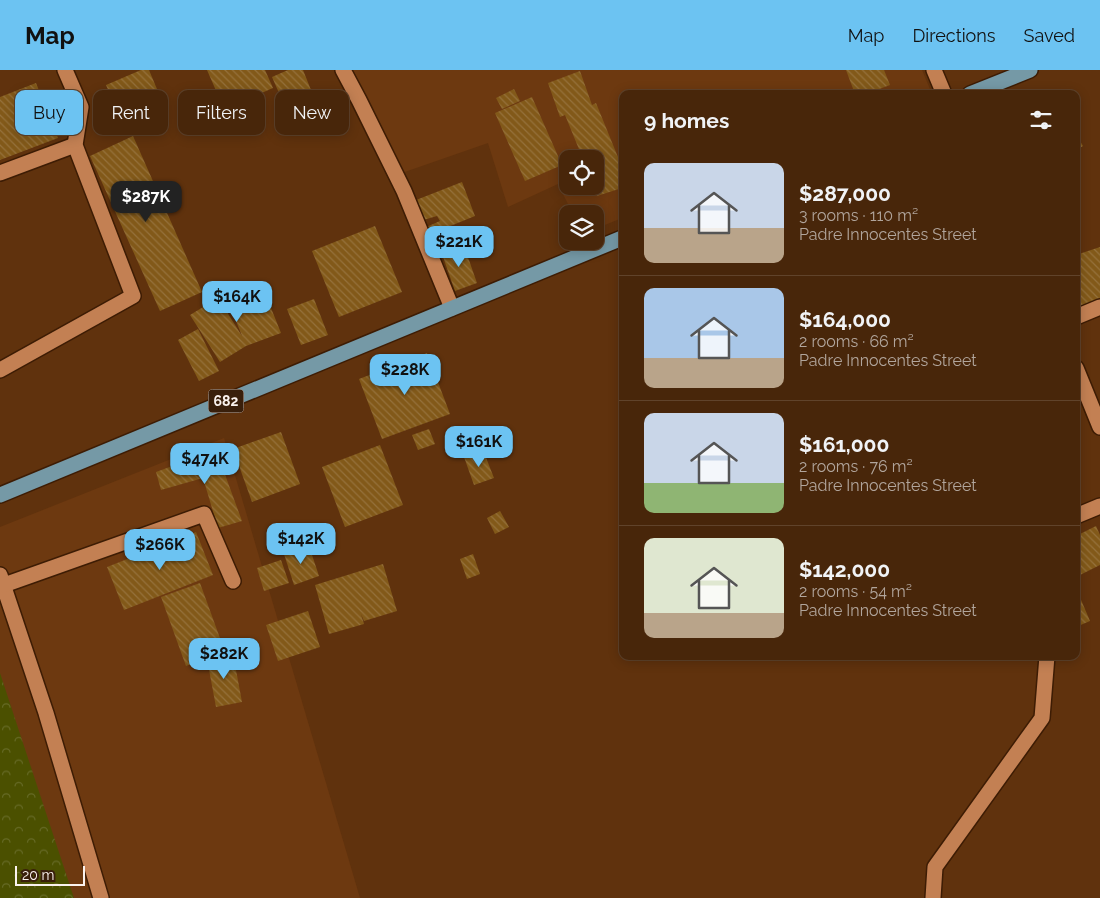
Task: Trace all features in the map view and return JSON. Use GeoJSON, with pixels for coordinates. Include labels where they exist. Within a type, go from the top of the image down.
{"type":"FeatureCollection","features":[{"type":"Feature","properties":{"kind":"main road"},"geometry":{"type":"LineString","coordinates":[[980,90],[1030,70]]}},
{"type":"Feature","properties":{"kind":"main road","name":"682"},"geometry":{"type":"LineString","coordinates":[[0,495],[619,239]]}},
{"type":"Feature","properties":{"kind":"street"},"geometry":{"type":"LineString","coordinates":[[0,370],[133,296],[75,145],[81,107],[65,70]]}},
{"type":"Feature","properties":{"kind":"street"},"geometry":{"type":"LineString","coordinates":[[343,70],[404,191],[452,308]]}},
{"type":"Feature","properties":{"kind":"street"},"geometry":{"type":"LineString","coordinates":[[934,70],[942,90]]}},
{"type":"Feature","properties":{"kind":"street"},"geometry":{"type":"LineString","coordinates":[[0,173],[75,145]]}},
{"type":"Feature","properties":{"kind":"street"},"geometry":{"type":"LineString","coordinates":[[1080,315],[1100,307]]}},
{"type":"Feature","properties":{"kind":"street"},"geometry":{"type":"LineString","coordinates":[[1080,378],[1100,426]]}},
{"type":"Feature","properties":{"kind":"street"},"geometry":{"type":"LineString","coordinates":[[1080,514],[1100,506]]}},
{"type":"Feature","properties":{"kind":"street"},"geometry":{"type":"LineString","coordinates":[[101,898],[46,712],[2,580],[204,514],[233,582]]}},
{"type":"Feature","properties":{"kind":"street"},"geometry":{"type":"LineString","coordinates":[[934,898],[935,867],[1042,718],[1047,660]]}},
{"type":"Feature","properties":{"kind":"shaded area"},"geometry":{"type":"Polygon","coordinates":[[[347,70],[922,70],[930,90],[619,90],[619,219],[604,225],[604,205],[568,205],[564,195],[604,195],[604,150],[559,150],[559,186],[558,184],[508,207],[488,143],[396,175],[347,70]]]}},
{"type":"Feature","properties":{"kind":"shaded area"},"geometry":{"type":"Polygon","coordinates":[[[224,438],[360,898],[0,898],[0,527],[224,438]]]}},
{"type":"Feature","properties":{"kind":"green space"},"geometry":{"type":"Polygon","coordinates":[[[0,673],[74,898],[0,898],[0,673]]]}},
{"type":"Feature","properties":{"kind":"building"},"geometry":{"type":"Polygon","coordinates":[[[141,70],[149,70],[157,90],[108,90],[106,85],[141,70]]]}},
{"type":"Feature","properties":{"kind":"building"},"geometry":{"type":"Polygon","coordinates":[[[207,70],[265,70],[273,88],[265,91],[216,90],[207,70]]]}},
{"type":"Feature","properties":{"kind":"building"},"geometry":{"type":"Polygon","coordinates":[[[288,70],[303,70],[311,90],[278,90],[272,77],[288,70]]]}},
{"type":"Feature","properties":{"kind":"building"},"geometry":{"type":"Polygon","coordinates":[[[846,70],[884,70],[890,85],[877,90],[854,90],[846,70]]]}},
{"type":"Feature","properties":{"kind":"building"},"geometry":{"type":"Polygon","coordinates":[[[580,71],[592,105],[596,103],[619,160],[619,189],[604,194],[604,150],[579,150],[565,115],[560,117],[548,83],[580,71]]]}},
{"type":"Feature","properties":{"kind":"building"},"geometry":{"type":"Polygon","coordinates":[[[36,83],[39,90],[18,90],[36,83]]]}},
{"type":"Feature","properties":{"kind":"building"},"geometry":{"type":"Polygon","coordinates":[[[514,89],[520,101],[502,109],[496,98],[514,89]]]}},
{"type":"Feature","properties":{"kind":"building"},"geometry":{"type":"Polygon","coordinates":[[[15,91],[15,135],[57,135],[58,138],[0,160],[0,97],[15,91]]]}},
{"type":"Feature","properties":{"kind":"building"},"geometry":{"type":"Polygon","coordinates":[[[532,97],[559,158],[559,166],[525,181],[495,113],[532,97]]]}},
{"type":"Feature","properties":{"kind":"building"},"geometry":{"type":"Polygon","coordinates":[[[133,136],[202,292],[160,311],[90,156],[133,136]]]}},
{"type":"Feature","properties":{"kind":"building"},"geometry":{"type":"Polygon","coordinates":[[[462,182],[475,216],[443,229],[447,237],[431,244],[424,228],[440,221],[437,216],[420,221],[411,202],[462,182]]]}},
{"type":"Feature","properties":{"kind":"building"},"geometry":{"type":"Polygon","coordinates":[[[375,226],[402,292],[339,317],[312,251],[375,226]]]}},
{"type":"Feature","properties":{"kind":"building"},"geometry":{"type":"Polygon","coordinates":[[[464,246],[477,283],[455,291],[442,254],[464,246]]]}},
{"type":"Feature","properties":{"kind":"building"},"geometry":{"type":"Polygon","coordinates":[[[1100,247],[1100,303],[1080,310],[1080,254],[1100,247]]]}},
{"type":"Feature","properties":{"kind":"building"},"geometry":{"type":"Polygon","coordinates":[[[263,288],[281,333],[246,346],[220,362],[190,315],[218,298],[242,336],[228,301],[263,288]]]}},
{"type":"Feature","properties":{"kind":"building"},"geometry":{"type":"Polygon","coordinates":[[[314,299],[328,335],[301,345],[287,309],[314,299]]]}},
{"type":"Feature","properties":{"kind":"building"},"geometry":{"type":"Polygon","coordinates":[[[198,329],[219,371],[199,381],[178,340],[198,329]]]}},
{"type":"Feature","properties":{"kind":"building"},"geometry":{"type":"Polygon","coordinates":[[[427,353],[450,414],[382,439],[359,379],[427,353]]]}},
{"type":"Feature","properties":{"kind":"building"},"geometry":{"type":"Polygon","coordinates":[[[429,429],[435,444],[418,450],[412,435],[429,429]]]}},
{"type":"Feature","properties":{"kind":"building"},"geometry":{"type":"Polygon","coordinates":[[[281,432],[300,484],[252,502],[233,449],[281,432]]]}},
{"type":"Feature","properties":{"kind":"building"},"geometry":{"type":"Polygon","coordinates":[[[380,445],[403,505],[345,527],[322,467],[380,445]]]}},
{"type":"Feature","properties":{"kind":"building"},"geometry":{"type":"Polygon","coordinates":[[[216,450],[242,521],[218,528],[203,478],[161,490],[156,472],[216,450]]]}},
{"type":"Feature","properties":{"kind":"building"},"geometry":{"type":"Polygon","coordinates":[[[483,450],[494,478],[474,485],[464,457],[483,450]]]}},
{"type":"Feature","properties":{"kind":"building"},"geometry":{"type":"Polygon","coordinates":[[[500,511],[509,527],[495,534],[487,518],[500,511]]]}},
{"type":"Feature","properties":{"kind":"building"},"geometry":{"type":"Polygon","coordinates":[[[1096,526],[1100,535],[1100,565],[1080,575],[1080,534],[1096,526]]]}},
{"type":"Feature","properties":{"kind":"building"},"geometry":{"type":"Polygon","coordinates":[[[196,532],[213,575],[124,610],[107,567],[196,532]]]}},
{"type":"Feature","properties":{"kind":"building"},"geometry":{"type":"Polygon","coordinates":[[[309,546],[319,576],[294,585],[284,554],[309,546]]]}},
{"type":"Feature","properties":{"kind":"building"},"geometry":{"type":"Polygon","coordinates":[[[473,554],[480,574],[467,579],[460,559],[473,554]]]}},
{"type":"Feature","properties":{"kind":"building"},"geometry":{"type":"Polygon","coordinates":[[[281,560],[289,583],[264,591],[257,568],[281,560]]]}},
{"type":"Feature","properties":{"kind":"building"},"geometry":{"type":"Polygon","coordinates":[[[383,564],[397,611],[364,621],[361,614],[364,624],[329,634],[315,585],[383,564]]]}},
{"type":"Feature","properties":{"kind":"building"},"geometry":{"type":"Polygon","coordinates":[[[200,583],[225,652],[186,666],[161,597],[200,583]]]}},
{"type":"Feature","properties":{"kind":"building"},"geometry":{"type":"Polygon","coordinates":[[[1080,597],[1090,621],[1080,625],[1080,597]]]}},
{"type":"Feature","properties":{"kind":"building"},"geometry":{"type":"Polygon","coordinates":[[[308,611],[320,647],[278,661],[266,625],[308,611]]]}},
{"type":"Feature","properties":{"kind":"building"},"geometry":{"type":"Polygon","coordinates":[[[233,654],[242,702],[216,707],[207,659],[233,654]]]}}]}
